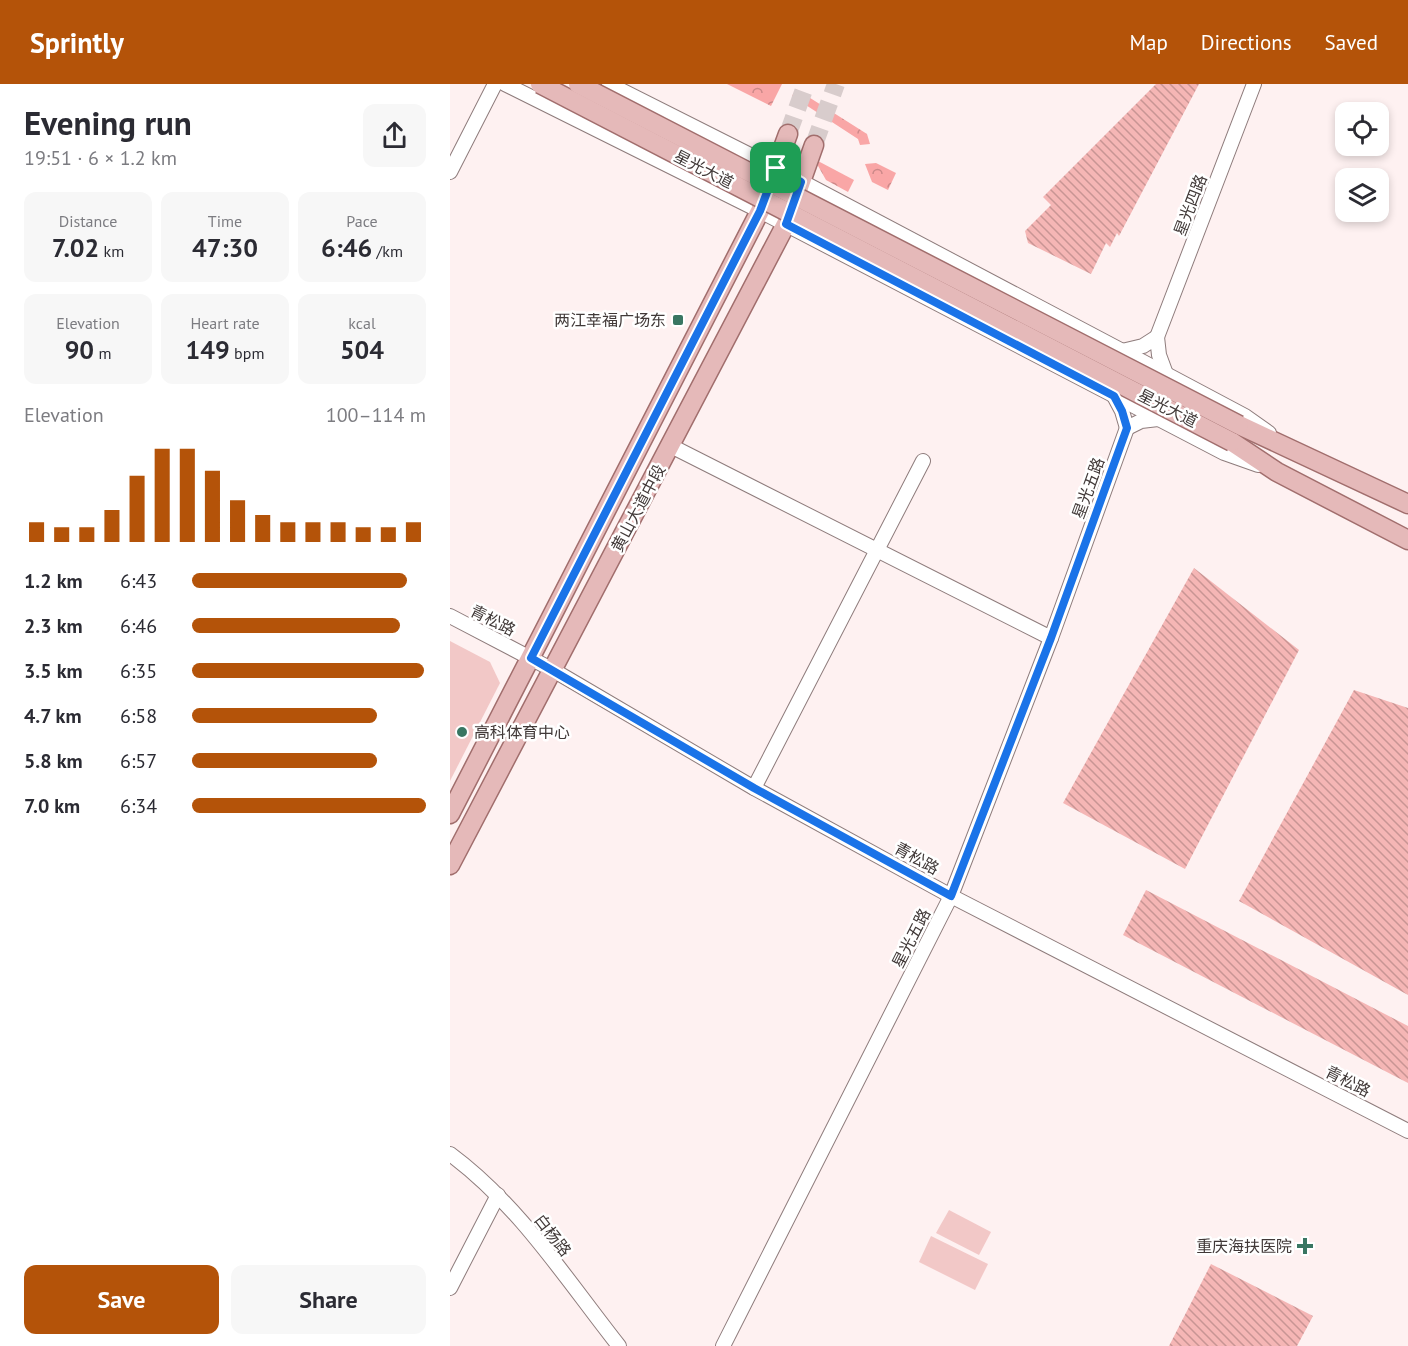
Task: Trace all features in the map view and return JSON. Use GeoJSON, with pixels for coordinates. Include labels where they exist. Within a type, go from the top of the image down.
{"type":"FeatureCollection","features":[{"type":"Feature","properties":{"kind":"main road","name":"星光大道"},"geometry":{"type":"LineString","coordinates":[[540,84],[1235,433],[1296,451],[1404,500]]}},
{"type":"Feature","properties":{"kind":"main road","name":"星光大道"},"geometry":{"type":"LineString","coordinates":[[578,84],[1235,433],[1277,472],[1408,540]]}},
{"type":"Feature","properties":{"kind":"main road","name":"黄山大道中段"},"geometry":{"type":"LineString","coordinates":[[450,814],[760,211],[788,134]]}},
{"type":"Feature","properties":{"kind":"main road","name":"黄山大道中段"},"geometry":{"type":"LineString","coordinates":[[450,866],[786,224],[814,145]]}},
{"type":"Feature","properties":{"kind":"street"},"geometry":{"type":"LineString","coordinates":[[450,172],[495,84]]}},
{"type":"Feature","properties":{"kind":"street"},"geometry":{"type":"LineString","coordinates":[[506,84],[786,224],[1224,453],[1277,472]]}},
{"type":"Feature","properties":{"kind":"street"},"geometry":{"type":"LineString","coordinates":[[609,84],[776,168],[1245,416],[1296,451]]}},
{"type":"Feature","properties":{"kind":"street","name":"星光四路"},"geometry":{"type":"LineString","coordinates":[[1157,337],[1254,84]]}},
{"type":"Feature","properties":{"kind":"street"},"geometry":{"type":"LineString","coordinates":[[1122,351],[1143,346],[1157,337],[1159,355],[1166,374]]}},
{"type":"Feature","properties":{"kind":"street"},"geometry":{"type":"LineString","coordinates":[[1114,396],[1127,428],[1141,421],[1158,419]]}},
{"type":"Feature","properties":{"kind":"street","name":"星光五路"},"geometry":{"type":"LineString","coordinates":[[723,1346],[951,896],[1051,638],[1127,428]]}},
{"type":"Feature","properties":{"kind":"street"},"geometry":{"type":"LineString","coordinates":[[671,446],[1051,638]]}},
{"type":"Feature","properties":{"kind":"street"},"geometry":{"type":"LineString","coordinates":[[754,788],[923,461]]}},
{"type":"Feature","properties":{"kind":"street","name":"青松路"},"geometry":{"type":"LineString","coordinates":[[450,616],[553,670],[754,788],[951,896],[1408,1131]]}},
{"type":"Feature","properties":{"kind":"street","name":"白杨路"},"geometry":{"type":"LineString","coordinates":[[450,1154],[498,1194],[619,1346]]}},
{"type":"Feature","properties":{"kind":"street"},"geometry":{"type":"LineString","coordinates":[[450,1288],[498,1194]]}},
{"type":"Feature","properties":{"kind":"green space"},"geometry":{"type":"Polygon","coordinates":[[[727,84],[782,84],[771,106],[727,84]]]}},
{"type":"Feature","properties":{"kind":"green space"},"geometry":{"type":"Polygon","coordinates":[[[796,89],[867,134],[870,144],[860,145],[858,139],[792,96],[796,89]]]}},
{"type":"Feature","properties":{"kind":"green space"},"geometry":{"type":"Polygon","coordinates":[[[818,161],[854,180],[848,192],[826,180],[817,164],[818,161]]]}},
{"type":"Feature","properties":{"kind":"green space"},"geometry":{"type":"Polygon","coordinates":[[[876,163],[896,173],[888,190],[872,182],[865,164],[876,163]]]}},
{"type":"Feature","properties":{"kind":"shaded area","name":"高科体育中心"},"geometry":{"type":"Polygon","coordinates":[[[450,641],[490,662],[500,683],[450,781],[450,641]]]}},
{"type":"Feature","properties":{"kind":"shaded area"},"geometry":{"type":"Polygon","coordinates":[[[949,1210],[991,1232],[979,1255],[936,1233],[949,1210]]]}},
{"type":"Feature","properties":{"kind":"shaded area"},"geometry":{"type":"Polygon","coordinates":[[[931,1236],[988,1264],[975,1290],[919,1262],[931,1236]]]}},
{"type":"Feature","properties":{"kind":"building"},"geometry":{"type":"Polygon","coordinates":[[[1156,84],[1199,84],[1119,236],[1117,233],[1110,247],[1106,243],[1091,274],[1028,243],[1025,231],[1051,205],[1043,197],[1156,84]]]}},
{"type":"Feature","properties":{"kind":"building"},"geometry":{"type":"Polygon","coordinates":[[[1194,568],[1299,650],[1185,869],[1063,803],[1194,568]]]}},
{"type":"Feature","properties":{"kind":"building"},"geometry":{"type":"Polygon","coordinates":[[[1354,690],[1408,708],[1408,995],[1239,901],[1354,690]]]}},
{"type":"Feature","properties":{"kind":"building"},"geometry":{"type":"Polygon","coordinates":[[[1146,890],[1408,1026],[1408,1083],[1123,935],[1146,890]]]}},
{"type":"Feature","properties":{"kind":"building"},"geometry":{"type":"Polygon","coordinates":[[[1211,1264],[1313,1316],[1297,1346],[1169,1346],[1211,1264]]]}},
{"type":"Feature","properties":{"kind":"tunnel"},"geometry":{"type":"LineString","coordinates":[[788,134],[806,84]]}},
{"type":"Feature","properties":{"kind":"tunnel"},"geometry":{"type":"LineString","coordinates":[[814,145],[836,84]]}},
{"type":"Feature","properties":{"kind":"place","name":"两江幸福广场东"},"geometry":{"type":"Point","coordinates":[678,320]}},
{"type":"Feature","properties":{"kind":"place","name":"高科体育中心"},"geometry":{"type":"Point","coordinates":[462,732]}},
{"type":"Feature","properties":{"kind":"place","name":"重庆海扶医院"},"geometry":{"type":"Point","coordinates":[1305,1246]}},
{"type":"Feature","properties":{"kind":"route"},"geometry":{"type":"LineString","coordinates":[[776,168],[801,182],[786,224],[1114,396],[1127,428],[1051,638],[951,896],[754,788],[531,658],[760,211],[776,168]]}}]}
